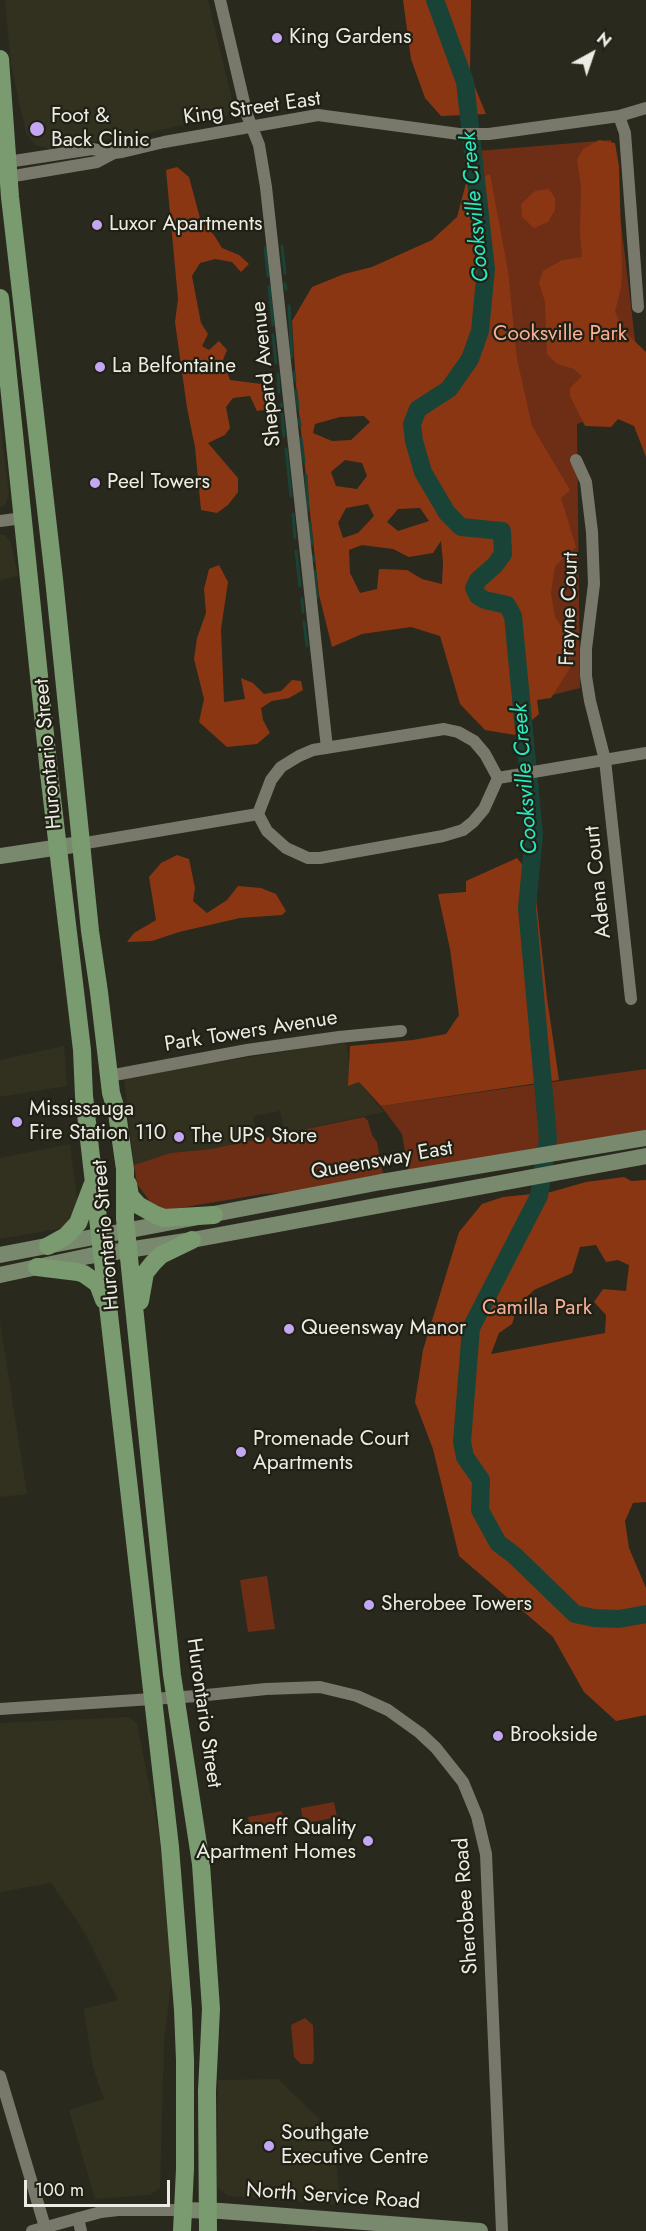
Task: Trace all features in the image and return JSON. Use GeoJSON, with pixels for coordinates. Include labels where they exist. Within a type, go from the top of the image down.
{"type":"FeatureCollection","features":[{"type":"Feature","properties":{"kind":"main road","name":"Hurontario Street"},"geometry":{"type":"LineString","coordinates":[[0,59],[4,170],[66,685],[80,844],[111,1093],[117,1113],[125,1169],[126,1231],[138,1327],[175,1697],[201,1864],[211,2009],[207,2091],[208,2231]]}},
{"type":"Feature","properties":{"kind":"main road","name":"Hurontario Street"},"geometry":{"type":"LineString","coordinates":[[0,298],[108,1311],[167,1815],[185,2060],[182,2231]]}},
{"type":"Feature","properties":{"kind":"main road"},"geometry":{"type":"LineString","coordinates":[[0,856],[80,844]]}},
{"type":"Feature","properties":{"kind":"main road","name":"Queensway East"},"geometry":{"type":"LineString","coordinates":[[101,1245],[126,1231],[381,1182],[526,1160],[646,1138]]}},
{"type":"Feature","properties":{"kind":"main road","name":"Queensway East"},"geometry":{"type":"LineString","coordinates":[[101,1245],[128,1250],[192,1240],[646,1156]]}},
{"type":"Feature","properties":{"kind":"main road"},"geometry":{"type":"LineString","coordinates":[[125,1169],[130,1196],[146,1211],[164,1218],[214,1215]]}},
{"type":"Feature","properties":{"kind":"main road"},"geometry":{"type":"LineString","coordinates":[[48,1246],[66,1236],[78,1223],[84,1213],[94,1179]]}},
{"type":"Feature","properties":{"kind":"main road"},"geometry":{"type":"LineString","coordinates":[[138,1327],[142,1285],[147,1270],[161,1255],[192,1240]]}},
{"type":"Feature","properties":{"kind":"main road"},"geometry":{"type":"LineString","coordinates":[[0,1255],[48,1246],[101,1245]]}},
{"type":"Feature","properties":{"kind":"main road"},"geometry":{"type":"LineString","coordinates":[[0,1275],[37,1267],[101,1245]]}},
{"type":"Feature","properties":{"kind":"main road"},"geometry":{"type":"LineString","coordinates":[[37,1267],[78,1272],[88,1277],[98,1284],[108,1311]]}},
{"type":"Feature","properties":{"kind":"main road","name":"North Service Road"},"geometry":{"type":"LineString","coordinates":[[183,2210],[209,2210],[480,2231]]}},
{"type":"Feature","properties":{"kind":"street","name":"Shepard Avenue"},"geometry":{"type":"LineString","coordinates":[[220,0],[246,111],[259,145],[271,227],[327,748]]}},
{"type":"Feature","properties":{"kind":"street","name":"King Street East"},"geometry":{"type":"LineString","coordinates":[[4,170],[92,149],[114,153],[318,115],[459,134],[479,134],[533,129],[619,116],[646,108]]}},
{"type":"Feature","properties":{"kind":"street"},"geometry":{"type":"LineString","coordinates":[[619,116],[625,132],[638,307]]}},
{"type":"Feature","properties":{"kind":"street","name":"Frayne Court"},"geometry":{"type":"LineString","coordinates":[[576,460],[586,482],[594,574],[586,649],[586,676],[590,701],[606,760]]}},
{"type":"Feature","properties":{"kind":"street"},"geometry":{"type":"LineString","coordinates":[[0,521],[23,518]]}},
{"type":"Feature","properties":{"kind":"street"},"geometry":{"type":"LineString","coordinates":[[258,814],[272,780],[281,767],[298,756],[327,748],[430,730],[458,732],[474,741],[503,778]]}},
{"type":"Feature","properties":{"kind":"street"},"geometry":{"type":"LineString","coordinates":[[258,814],[267,831],[286,848],[308,858],[320,858],[443,836],[463,830],[474,822],[503,778],[646,753]]}},
{"type":"Feature","properties":{"kind":"street","name":"Adena Court"},"geometry":{"type":"LineString","coordinates":[[606,760],[631,999]]}},
{"type":"Feature","properties":{"kind":"street"},"geometry":{"type":"LineString","coordinates":[[80,844],[258,814]]}},
{"type":"Feature","properties":{"kind":"street","name":"Park Towers Avenue"},"geometry":{"type":"LineString","coordinates":[[109,1076],[247,1050],[339,1036],[401,1031]]}},
{"type":"Feature","properties":{"kind":"street","name":"Sherobee Road"},"geometry":{"type":"LineString","coordinates":[[0,1710],[312,1687],[351,1694],[388,1710],[420,1733],[463,1782],[482,1833],[487,1865],[502,2231]]}},
{"type":"Feature","properties":{"kind":"street"},"geometry":{"type":"LineString","coordinates":[[0,2076],[45,2227]]}},
{"type":"Feature","properties":{"kind":"street"},"geometry":{"type":"LineString","coordinates":[[32,2231],[45,2227],[80,2225],[118,2210],[183,2210]]}},
{"type":"Feature","properties":{"kind":"shaded area"},"geometry":{"type":"Polygon","coordinates":[[[5,0],[208,0],[234,108],[227,116],[155,131],[51,149],[35,145],[26,133],[11,65],[5,0]]]}},
{"type":"Feature","properties":{"kind":"shaded area"},"geometry":{"type":"Polygon","coordinates":[[[0,420],[9,494],[5,506],[0,507],[0,420]]]}},
{"type":"Feature","properties":{"kind":"shaded area"},"geometry":{"type":"Polygon","coordinates":[[[0,535],[5,535],[11,543],[18,576],[0,580],[0,535]]]}},
{"type":"Feature","properties":{"kind":"shaded area"},"geometry":{"type":"Polygon","coordinates":[[[343,1042],[347,1047],[350,1082],[358,1081],[384,1112],[285,1133],[280,1111],[253,1116],[257,1139],[211,1149],[170,1153],[134,1165],[124,1077],[343,1042]]]}},
{"type":"Feature","properties":{"kind":"shaded area"},"geometry":{"type":"Polygon","coordinates":[[[64,1046],[67,1086],[0,1097],[0,1060],[64,1046]]]}},
{"type":"Feature","properties":{"kind":"shaded area"},"geometry":{"type":"Polygon","coordinates":[[[70,1144],[78,1207],[64,1228],[0,1239],[0,1158],[70,1144]]]}},
{"type":"Feature","properties":{"kind":"shaded area"},"geometry":{"type":"Polygon","coordinates":[[[0,1322],[27,1494],[0,1497],[0,1322]]]}},
{"type":"Feature","properties":{"kind":"shaded area"},"geometry":{"type":"Polygon","coordinates":[[[129,1717],[137,1723],[159,1834],[168,1915],[171,1983],[164,2044],[160,2188],[150,2195],[95,2199],[69,2110],[104,2099],[93,2068],[84,2009],[118,2000],[85,1933],[51,1883],[0,1892],[0,1723],[129,1717]]]}},
{"type":"Feature","properties":{"kind":"shaded area"},"geometry":{"type":"Polygon","coordinates":[[[278,2079],[332,2131],[341,2205],[228,2196],[217,2187],[218,2080],[278,2079]]]}},
{"type":"Feature","properties":{"kind":"green space"},"geometry":{"type":"Polygon","coordinates":[[[403,0],[471,0],[470,75],[486,114],[441,116],[425,98],[411,59],[403,0]]]}},
{"type":"Feature","properties":{"kind":"green space"},"geometry":{"type":"Polygon","coordinates":[[[599,140],[615,143],[619,166],[622,272],[615,312],[624,331],[646,352],[646,457],[634,426],[618,419],[611,427],[585,426],[570,396],[570,388],[582,376],[574,369],[557,364],[547,354],[545,302],[539,283],[543,271],[562,260],[582,257],[581,186],[577,160],[583,149],[599,140]]]}},
{"type":"Feature","properties":{"kind":"green space","name":"Cooksville Park"},"geometry":{"type":"Polygon","coordinates":[[[611,140],[642,398],[577,424],[580,688],[528,701],[465,152],[611,140]]]}},
{"type":"Feature","properties":{"kind":"green space"},"geometry":{"type":"Polygon","coordinates":[[[177,167],[189,177],[201,222],[214,235],[222,248],[239,255],[249,264],[241,272],[232,262],[215,259],[200,263],[192,276],[201,323],[208,334],[202,346],[209,350],[219,341],[227,350],[223,360],[230,380],[261,384],[267,392],[270,409],[257,411],[250,396],[233,398],[226,407],[230,428],[225,435],[208,443],[238,478],[238,492],[228,505],[217,513],[201,510],[195,447],[175,322],[178,299],[166,170],[177,167]]]}},
{"type":"Feature","properties":{"kind":"green space"},"geometry":{"type":"Polygon","coordinates":[[[490,174],[508,271],[517,359],[532,426],[570,490],[561,498],[576,547],[555,566],[551,593],[555,617],[571,641],[570,668],[551,698],[537,700],[539,714],[515,735],[485,730],[460,704],[440,636],[411,627],[362,634],[332,647],[319,595],[296,385],[292,321],[312,287],[344,274],[372,267],[432,240],[457,217],[466,183],[490,174]],[[364,416],[340,417],[315,424],[313,433],[332,441],[351,440],[370,422],[364,416]],[[345,460],[331,472],[336,486],[357,489],[367,476],[362,463],[345,460]],[[368,504],[346,508],[338,523],[343,538],[358,533],[374,516],[368,504]],[[420,508],[398,509],[387,522],[398,531],[429,521],[420,508]],[[441,541],[433,553],[409,557],[393,549],[362,545],[349,550],[350,573],[360,593],[377,589],[379,569],[407,570],[422,579],[442,584],[441,541]]]}},
{"type":"Feature","properties":{"kind":"green space"},"geometry":{"type":"Polygon","coordinates":[[[549,189],[555,198],[555,210],[548,222],[534,228],[522,217],[521,204],[535,191],[549,189]]]}},
{"type":"Feature","properties":{"kind":"green space"},"geometry":{"type":"Polygon","coordinates":[[[219,565],[228,582],[221,629],[224,702],[245,699],[241,678],[253,683],[264,694],[281,691],[292,680],[301,681],[303,690],[289,698],[272,701],[261,708],[263,720],[270,733],[257,744],[227,747],[199,722],[204,699],[194,659],[197,638],[206,613],[204,589],[209,569],[219,565]]]}},
{"type":"Feature","properties":{"kind":"green space"},"geometry":{"type":"Polygon","coordinates":[[[177,855],[189,859],[195,888],[193,901],[207,913],[227,900],[238,886],[261,888],[276,894],[286,911],[282,915],[240,918],[179,932],[152,941],[127,942],[134,933],[156,920],[149,877],[161,863],[177,855]]]}},
{"type":"Feature","properties":{"kind":"green space"},"geometry":{"type":"Polygon","coordinates":[[[517,858],[534,879],[559,1080],[381,1106],[359,1082],[348,1086],[350,1046],[413,1040],[446,1034],[459,1015],[450,949],[438,894],[466,892],[466,881],[517,858]]]}},
{"type":"Feature","properties":{"kind":"green space"},"geometry":{"type":"Polygon","coordinates":[[[646,1069],[646,1134],[409,1175],[402,1134],[381,1106],[646,1069]]]}},
{"type":"Feature","properties":{"kind":"green space"},"geometry":{"type":"Polygon","coordinates":[[[364,1117],[377,1142],[383,1174],[296,1192],[263,1194],[168,1210],[151,1203],[137,1184],[134,1165],[170,1153],[211,1149],[364,1117]]]}},
{"type":"Feature","properties":{"kind":"green space","name":"Camilla Park"},"geometry":{"type":"Polygon","coordinates":[[[624,1177],[631,1181],[646,1180],[646,1502],[633,1503],[625,1521],[629,1548],[646,1588],[646,1715],[616,1721],[584,1692],[553,1637],[459,1556],[433,1449],[415,1402],[423,1350],[459,1232],[482,1204],[503,1197],[551,1192],[586,1182],[624,1177]],[[596,1245],[580,1247],[572,1273],[534,1290],[518,1305],[512,1324],[499,1333],[491,1354],[605,1333],[606,1315],[594,1302],[603,1289],[626,1291],[629,1265],[618,1260],[606,1262],[596,1245]]]}},
{"type":"Feature","properties":{"kind":"green space"},"geometry":{"type":"Polygon","coordinates":[[[267,1576],[275,1629],[248,1632],[240,1580],[267,1576]]]}},
{"type":"Feature","properties":{"kind":"green space"},"geometry":{"type":"Polygon","coordinates":[[[334,1802],[337,1817],[303,1824],[301,1808],[334,1802]]]}},
{"type":"Feature","properties":{"kind":"green space"},"geometry":{"type":"Polygon","coordinates":[[[282,1811],[284,1827],[251,1833],[248,1817],[282,1811]]]}},
{"type":"Feature","properties":{"kind":"green space"},"geometry":{"type":"Polygon","coordinates":[[[305,2018],[313,2025],[314,2060],[312,2064],[301,2064],[294,2057],[291,2025],[305,2018]]]}},
{"type":"Feature","properties":{"kind":"waterway","name":"Cooksville Creek"},"geometry":{"type":"LineString","coordinates":[[435,0],[465,82],[486,269],[480,331],[470,359],[449,389],[418,409],[412,424],[414,441],[423,472],[447,513],[461,527],[502,531],[503,554],[495,565],[478,580],[474,588],[478,596],[485,600],[507,605],[513,616],[534,834],[527,908],[548,1138],[539,1196],[471,1328],[462,1442],[465,1457],[481,1480],[480,1510],[498,1543],[514,1555],[575,1614],[594,1618],[619,1619],[646,1614]]}},
{"type":"Feature","properties":{"kind":"waterway"},"geometry":{"type":"LineString","coordinates":[[282,246],[285,273]]}},
{"type":"Feature","properties":{"kind":"waterway"},"geometry":{"type":"LineString","coordinates":[[265,248],[268,276]]}},
{"type":"Feature","properties":{"kind":"waterway"},"geometry":{"type":"LineString","coordinates":[[285,284],[286,289]]}},
{"type":"Feature","properties":{"kind":"waterway"},"geometry":{"type":"LineString","coordinates":[[269,287],[273,325]]}},
{"type":"Feature","properties":{"kind":"waterway"},"geometry":{"type":"LineString","coordinates":[[289,306],[292,357]]}},
{"type":"Feature","properties":{"kind":"waterway"},"geometry":{"type":"LineString","coordinates":[[273,335],[276,363]]}},
{"type":"Feature","properties":{"kind":"waterway"},"geometry":{"type":"LineString","coordinates":[[294,372],[295,380]]}},
{"type":"Feature","properties":{"kind":"waterway"},"geometry":{"type":"LineString","coordinates":[[278,374],[279,392]]}},
{"type":"Feature","properties":{"kind":"waterway"},"geometry":{"type":"LineString","coordinates":[[296,390],[298,408]]}},
{"type":"Feature","properties":{"kind":"waterway"},"geometry":{"type":"LineString","coordinates":[[281,404],[284,436]]}},
{"type":"Feature","properties":{"kind":"waterway"},"geometry":{"type":"LineString","coordinates":[[299,419],[300,425]]}},
{"type":"Feature","properties":{"kind":"waterway"},"geometry":{"type":"LineString","coordinates":[[301,438],[304,462]]}},
{"type":"Feature","properties":{"kind":"waterway"},"geometry":{"type":"LineString","coordinates":[[286,449],[291,496]]}},
{"type":"Feature","properties":{"kind":"waterway"},"geometry":{"type":"LineString","coordinates":[[306,475],[308,510]]}},
{"type":"Feature","properties":{"kind":"waterway"},"geometry":{"type":"LineString","coordinates":[[293,514],[295,538]]}},
{"type":"Feature","properties":{"kind":"waterway"},"geometry":{"type":"LineString","coordinates":[[310,523],[312,544]]}},
{"type":"Feature","properties":{"kind":"waterway"},"geometry":{"type":"LineString","coordinates":[[296,551],[300,586]]}},
{"type":"Feature","properties":{"kind":"waterway"},"geometry":{"type":"LineString","coordinates":[[313,556],[314,560]]}},
{"type":"Feature","properties":{"kind":"waterway"},"geometry":{"type":"LineString","coordinates":[[315,571],[317,598]]}},
{"type":"Feature","properties":{"kind":"waterway"},"geometry":{"type":"LineString","coordinates":[[302,599],[303,612]]}},
{"type":"Feature","properties":{"kind":"waterway"},"geometry":{"type":"LineString","coordinates":[[304,622],[307,646]]}},
{"type":"Feature","properties":{"kind":"place","name":"King Gardens"},"geometry":{"type":"Point","coordinates":[277,38]}},
{"type":"Feature","properties":{"kind":"place","name":"Foot & Back Clinic"},"geometry":{"type":"Point","coordinates":[37,129]}},
{"type":"Feature","properties":{"kind":"place","name":"Luxor Apartments"},"geometry":{"type":"Point","coordinates":[97,225]}},
{"type":"Feature","properties":{"kind":"place","name":"La Belfontaine"},"geometry":{"type":"Point","coordinates":[100,367]}},
{"type":"Feature","properties":{"kind":"place","name":"Peel Towers"},"geometry":{"type":"Point","coordinates":[95,483]}},
{"type":"Feature","properties":{"kind":"place","name":"Mississauga Fire Station 110"},"geometry":{"type":"Point","coordinates":[17,1122]}},
{"type":"Feature","properties":{"kind":"place","name":"The UPS Store"},"geometry":{"type":"Point","coordinates":[179,1137]}},
{"type":"Feature","properties":{"kind":"place","name":"Queensway Manor"},"geometry":{"type":"Point","coordinates":[289,1329]}},
{"type":"Feature","properties":{"kind":"place","name":"Promenade Court Apartments"},"geometry":{"type":"Point","coordinates":[241,1452]}},
{"type":"Feature","properties":{"kind":"place","name":"Sherobee Towers"},"geometry":{"type":"Point","coordinates":[369,1605]}},
{"type":"Feature","properties":{"kind":"place","name":"Brookside"},"geometry":{"type":"Point","coordinates":[498,1736]}},
{"type":"Feature","properties":{"kind":"place","name":"Kaneff Quality Apartment Homes"},"geometry":{"type":"Point","coordinates":[368,1841]}},
{"type":"Feature","properties":{"kind":"place","name":"Southgate Executive Centre"},"geometry":{"type":"Point","coordinates":[269,2146]}}]}
